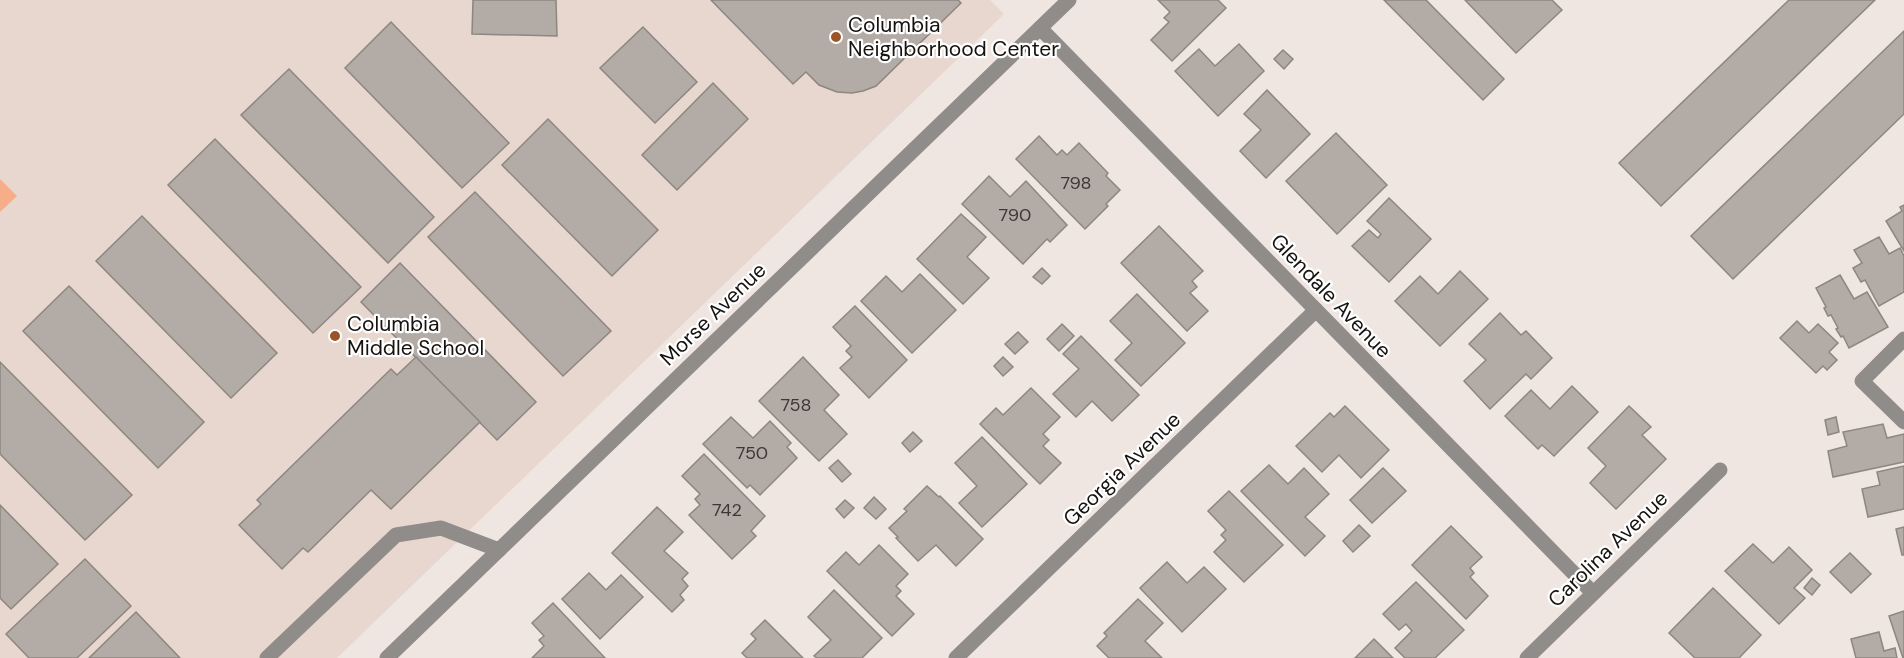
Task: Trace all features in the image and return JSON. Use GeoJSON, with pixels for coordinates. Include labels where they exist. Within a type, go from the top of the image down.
{"type":"FeatureCollection","features":[{"type":"Feature","properties":{"kind":"street","name":"Morse Avenue"},"geometry":{"type":"LineString","coordinates":[[387,658],[1069,0]]}},
{"type":"Feature","properties":{"kind":"street","name":"Glendale Avenue"},"geometry":{"type":"LineString","coordinates":[[1040,28],[1593,593]]}},
{"type":"Feature","properties":{"kind":"street","name":"Georgia Avenue"},"geometry":{"type":"LineString","coordinates":[[956,658],[1316,310]]}},
{"type":"Feature","properties":{"kind":"street"},"geometry":{"type":"LineString","coordinates":[[1904,339],[1862,381],[1904,422]]}},
{"type":"Feature","properties":{"kind":"street","name":"Carolina Avenue"},"geometry":{"type":"LineString","coordinates":[[1527,658],[1720,470]]}},
{"type":"Feature","properties":{"kind":"street"},"geometry":{"type":"LineString","coordinates":[[267,658],[396,536],[441,528],[499,550]]}},
{"type":"Feature","properties":{"kind":"shaded area","name":"Columbia Middle School"},"geometry":{"type":"Polygon","coordinates":[[[0,0],[990,0],[1004,14],[337,658],[0,658],[0,0]]]}},
{"type":"Feature","properties":{"kind":"shaded area"},"geometry":{"type":"Polygon","coordinates":[[[0,179],[17,196],[0,212],[0,179]]]}},
{"type":"Feature","properties":{"kind":"building"},"geometry":{"type":"Polygon","coordinates":[[[473,0],[556,0],[557,36],[472,34],[473,0]]]}},
{"type":"Feature","properties":{"kind":"building","name":"Columbia Neighborhood Center"},"geometry":{"type":"Polygon","coordinates":[[[711,0],[958,0],[961,3],[876,86],[852,93],[837,92],[819,85],[806,72],[793,84],[711,0]]]}},
{"type":"Feature","properties":{"kind":"building"},"geometry":{"type":"Polygon","coordinates":[[[1158,0],[1218,0],[1226,8],[1172,61],[1151,40],[1169,22],[1164,18],[1170,12],[1158,0]]]}},
{"type":"Feature","properties":{"kind":"building"},"geometry":{"type":"Polygon","coordinates":[[[1384,0],[1426,0],[1504,79],[1483,100],[1384,0]]]}},
{"type":"Feature","properties":{"kind":"building"},"geometry":{"type":"Polygon","coordinates":[[[1465,0],[1552,0],[1562,10],[1516,53],[1465,0]]]}},
{"type":"Feature","properties":{"kind":"building"},"geometry":{"type":"Polygon","coordinates":[[[1789,0],[1875,0],[1661,206],[1619,163],[1789,0]]]}},
{"type":"Feature","properties":{"kind":"building"},"geometry":{"type":"Polygon","coordinates":[[[391,22],[509,143],[462,188],[345,68],[391,22]]]}},
{"type":"Feature","properties":{"kind":"building"},"geometry":{"type":"Polygon","coordinates":[[[643,27],[697,82],[655,123],[600,68],[643,27]]]}},
{"type":"Feature","properties":{"kind":"building"},"geometry":{"type":"Polygon","coordinates":[[[1904,31],[1904,114],[1733,279],[1691,236],[1904,31]]]}},
{"type":"Feature","properties":{"kind":"building"},"geometry":{"type":"Polygon","coordinates":[[[1239,44],[1264,71],[1218,116],[1175,71],[1199,49],[1215,66],[1239,44]]]}},
{"type":"Feature","properties":{"kind":"building"},"geometry":{"type":"Polygon","coordinates":[[[1283,50],[1293,59],[1284,69],[1274,59],[1283,50]]]}},
{"type":"Feature","properties":{"kind":"building"},"geometry":{"type":"Polygon","coordinates":[[[289,69],[434,217],[388,263],[241,115],[289,69]]]}},
{"type":"Feature","properties":{"kind":"building"},"geometry":{"type":"Polygon","coordinates":[[[713,83],[748,119],[677,190],[642,155],[713,83]]]}},
{"type":"Feature","properties":{"kind":"building"},"geometry":{"type":"Polygon","coordinates":[[[1267,90],[1310,134],[1266,178],[1240,151],[1261,130],[1244,114],[1267,90]]]}},
{"type":"Feature","properties":{"kind":"building"},"geometry":{"type":"Polygon","coordinates":[[[548,119],[658,230],[612,276],[502,165],[548,119]]]}},
{"type":"Feature","properties":{"kind":"building"},"geometry":{"type":"Polygon","coordinates":[[[1336,133],[1387,185],[1337,234],[1286,181],[1336,133]]]}},
{"type":"Feature","properties":{"kind":"building"},"geometry":{"type":"Polygon","coordinates":[[[1039,136],[1057,155],[1062,150],[1067,155],[1079,143],[1108,173],[1106,176],[1120,190],[1085,229],[1016,159],[1039,136]]]}},
{"type":"Feature","properties":{"kind":"building"},"geometry":{"type":"Polygon","coordinates":[[[215,139],[361,287],[313,333],[168,185],[215,139]]]}},
{"type":"Feature","properties":{"kind":"building"},"geometry":{"type":"Polygon","coordinates":[[[989,176],[1010,197],[1026,181],[1067,225],[1050,242],[1047,239],[1023,264],[962,204],[989,176]]]}},
{"type":"Feature","properties":{"kind":"building"},"geometry":{"type":"Polygon","coordinates":[[[475,192],[611,331],[563,376],[428,237],[475,192]]]}},
{"type":"Feature","properties":{"kind":"building"},"geometry":{"type":"Polygon","coordinates":[[[1389,198],[1431,239],[1389,282],[1352,246],[1369,230],[1378,238],[1381,234],[1367,221],[1389,198]]]}},
{"type":"Feature","properties":{"kind":"building"},"geometry":{"type":"Polygon","coordinates":[[[1904,205],[1904,251],[1886,221],[1902,211],[1900,207],[1904,205]]]}},
{"type":"Feature","properties":{"kind":"building"},"geometry":{"type":"Polygon","coordinates":[[[961,214],[986,237],[967,257],[989,278],[963,304],[917,259],[961,214]]]}},
{"type":"Feature","properties":{"kind":"building"},"geometry":{"type":"Polygon","coordinates":[[[142,216],[277,353],[231,398],[96,261],[142,216]]]}},
{"type":"Feature","properties":{"kind":"building"},"geometry":{"type":"Polygon","coordinates":[[[1159,226],[1203,271],[1192,281],[1197,287],[1190,293],[1208,311],[1187,331],[1121,263],[1159,226]]]}},
{"type":"Feature","properties":{"kind":"building"},"geometry":{"type":"Polygon","coordinates":[[[1879,237],[1889,254],[1900,248],[1904,256],[1904,292],[1879,306],[1865,280],[1861,282],[1853,268],[1862,263],[1854,250],[1879,237]]]}},
{"type":"Feature","properties":{"kind":"building"},"geometry":{"type":"Polygon","coordinates":[[[400,263],[536,402],[497,440],[361,302],[400,263]]]}},
{"type":"Feature","properties":{"kind":"building"},"geometry":{"type":"Polygon","coordinates":[[[1042,268],[1050,276],[1042,284],[1033,277],[1042,268]]]}},
{"type":"Feature","properties":{"kind":"building"},"geometry":{"type":"Polygon","coordinates":[[[1460,271],[1488,299],[1440,346],[1395,301],[1420,276],[1438,294],[1460,271]]]}},
{"type":"Feature","properties":{"kind":"building"},"geometry":{"type":"Polygon","coordinates":[[[920,274],[956,310],[912,353],[861,301],[886,276],[902,292],[920,274]]]}},
{"type":"Feature","properties":{"kind":"building"},"geometry":{"type":"Polygon","coordinates":[[[1840,275],[1854,299],[1867,292],[1888,327],[1849,348],[1843,336],[1841,337],[1836,329],[1838,328],[1831,315],[1828,316],[1816,288],[1840,275]]]}},
{"type":"Feature","properties":{"kind":"building"},"geometry":{"type":"Polygon","coordinates":[[[69,286],[204,422],[158,468],[23,331],[69,286]]]}},
{"type":"Feature","properties":{"kind":"building"},"geometry":{"type":"Polygon","coordinates":[[[1137,294],[1185,343],[1141,386],[1115,360],[1132,343],[1110,321],[1137,294]]]}},
{"type":"Feature","properties":{"kind":"building"},"geometry":{"type":"Polygon","coordinates":[[[855,306],[907,360],[869,398],[840,368],[852,357],[846,351],[851,346],[833,327],[855,306]]]}},
{"type":"Feature","properties":{"kind":"building"},"geometry":{"type":"Polygon","coordinates":[[[1500,313],[1521,335],[1526,331],[1552,358],[1531,379],[1526,374],[1490,409],[1464,381],[1486,360],[1469,344],[1500,313]]]}},
{"type":"Feature","properties":{"kind":"building"},"geometry":{"type":"Polygon","coordinates":[[[1797,321],[1809,333],[1818,324],[1838,343],[1829,352],[1837,360],[1827,370],[1823,366],[1816,373],[1780,338],[1797,321]]]}},
{"type":"Feature","properties":{"kind":"building"},"geometry":{"type":"Polygon","coordinates":[[[1062,324],[1074,336],[1059,351],[1047,339],[1062,324]]]}},
{"type":"Feature","properties":{"kind":"building"},"geometry":{"type":"Polygon","coordinates":[[[1018,332],[1028,342],[1015,354],[1005,344],[1018,332]]]}},
{"type":"Feature","properties":{"kind":"building"},"geometry":{"type":"Polygon","coordinates":[[[1081,336],[1139,395],[1112,421],[1092,401],[1076,417],[1053,394],[1079,369],[1063,354],[1081,336]]]}},
{"type":"Feature","properties":{"kind":"building"},"geometry":{"type":"Polygon","coordinates":[[[416,357],[480,422],[391,509],[371,490],[308,552],[303,548],[282,569],[239,525],[261,504],[257,500],[391,369],[397,375],[416,357]]]}},
{"type":"Feature","properties":{"kind":"building"},"geometry":{"type":"Polygon","coordinates":[[[803,357],[839,395],[824,410],[847,434],[819,461],[759,401],[803,357]]]}},
{"type":"Feature","properties":{"kind":"building"},"geometry":{"type":"Polygon","coordinates":[[[1003,357],[1013,367],[1003,376],[994,366],[1003,357]]]}},
{"type":"Feature","properties":{"kind":"building"},"geometry":{"type":"Polygon","coordinates":[[[0,362],[132,495],[85,540],[0,454],[0,362]]]}},
{"type":"Feature","properties":{"kind":"building"},"geometry":{"type":"Polygon","coordinates":[[[1572,386],[1598,412],[1554,456],[1542,445],[1538,449],[1505,416],[1531,390],[1550,409],[1572,386]]]}},
{"type":"Feature","properties":{"kind":"building"},"geometry":{"type":"Polygon","coordinates":[[[1031,388],[1060,417],[1043,434],[1049,440],[1043,446],[1061,463],[1040,484],[980,424],[996,408],[1003,415],[1031,388]]]}},
{"type":"Feature","properties":{"kind":"building"},"geometry":{"type":"Polygon","coordinates":[[[1345,406],[1389,450],[1361,478],[1339,455],[1322,472],[1296,446],[1330,413],[1334,417],[1345,406]]]}},
{"type":"Feature","properties":{"kind":"building"},"geometry":{"type":"Polygon","coordinates":[[[1629,406],[1651,427],[1642,435],[1666,459],[1616,509],[1590,483],[1606,466],[1588,448],[1629,406]]]}},
{"type":"Feature","properties":{"kind":"building"},"geometry":{"type":"Polygon","coordinates":[[[731,417],[753,438],[770,421],[791,443],[787,447],[797,458],[760,495],[750,485],[747,488],[703,444],[731,417]]]}},
{"type":"Feature","properties":{"kind":"building"},"geometry":{"type":"Polygon","coordinates":[[[1836,417],[1839,432],[1828,435],[1825,420],[1836,417]]]}},
{"type":"Feature","properties":{"kind":"building"},"geometry":{"type":"Polygon","coordinates":[[[1883,424],[1887,438],[1904,434],[1904,462],[1833,477],[1828,451],[1847,446],[1843,432],[1883,424]]]}},
{"type":"Feature","properties":{"kind":"building"},"geometry":{"type":"Polygon","coordinates":[[[913,432],[922,441],[910,452],[902,443],[913,432]]]}},
{"type":"Feature","properties":{"kind":"building"},"geometry":{"type":"Polygon","coordinates":[[[982,437],[1027,484],[982,527],[959,503],[977,486],[955,463],[982,437]]]}},
{"type":"Feature","properties":{"kind":"building"},"geometry":{"type":"Polygon","coordinates":[[[704,454],[765,516],[751,531],[756,536],[732,559],[689,515],[700,505],[695,499],[700,494],[682,476],[704,454]]]}},
{"type":"Feature","properties":{"kind":"building"},"geometry":{"type":"Polygon","coordinates":[[[838,460],[851,474],[842,482],[829,468],[838,460]]]}},
{"type":"Feature","properties":{"kind":"building"},"geometry":{"type":"Polygon","coordinates":[[[1269,465],[1288,484],[1304,468],[1329,494],[1305,517],[1325,536],[1305,556],[1241,491],[1269,465]]]}},
{"type":"Feature","properties":{"kind":"building"},"geometry":{"type":"Polygon","coordinates":[[[1904,466],[1904,509],[1868,517],[1862,489],[1880,485],[1877,472],[1904,466]]]}},
{"type":"Feature","properties":{"kind":"building"},"geometry":{"type":"Polygon","coordinates":[[[1383,468],[1406,491],[1372,523],[1350,500],[1383,468]]]}},
{"type":"Feature","properties":{"kind":"building"},"geometry":{"type":"Polygon","coordinates":[[[927,486],[983,539],[956,566],[936,545],[918,561],[889,528],[907,511],[904,509],[927,486]]]}},
{"type":"Feature","properties":{"kind":"building"},"geometry":{"type":"Polygon","coordinates":[[[1229,491],[1283,545],[1244,582],[1214,552],[1226,540],[1221,535],[1226,530],[1208,511],[1229,491]]]}},
{"type":"Feature","properties":{"kind":"building"},"geometry":{"type":"Polygon","coordinates":[[[874,497],[886,509],[876,519],[864,508],[874,497]]]}},
{"type":"Feature","properties":{"kind":"building"},"geometry":{"type":"Polygon","coordinates":[[[845,500],[854,508],[844,518],[836,509],[845,500]]]}},
{"type":"Feature","properties":{"kind":"building"},"geometry":{"type":"Polygon","coordinates":[[[0,505],[58,564],[11,609],[0,598],[0,505]]]}},
{"type":"Feature","properties":{"kind":"building"},"geometry":{"type":"Polygon","coordinates":[[[657,507],[683,532],[664,551],[688,573],[682,579],[688,586],[680,595],[684,600],[672,612],[612,553],[657,507]]]}},
{"type":"Feature","properties":{"kind":"building"},"geometry":{"type":"Polygon","coordinates":[[[1359,525],[1370,536],[1353,552],[1343,541],[1359,525]]]}},
{"type":"Feature","properties":{"kind":"building"},"geometry":{"type":"Polygon","coordinates":[[[1451,526],[1482,557],[1470,568],[1474,573],[1470,577],[1488,596],[1466,619],[1412,565],[1451,526]]]}},
{"type":"Feature","properties":{"kind":"building"},"geometry":{"type":"Polygon","coordinates":[[[1904,527],[1904,555],[1902,555],[1896,529],[1904,527]]]}},
{"type":"Feature","properties":{"kind":"building"},"geometry":{"type":"Polygon","coordinates":[[[1753,544],[1773,563],[1789,547],[1812,570],[1794,588],[1805,598],[1779,624],[1725,571],[1753,544]]]}},
{"type":"Feature","properties":{"kind":"building"},"geometry":{"type":"Polygon","coordinates":[[[879,545],[908,574],[896,586],[901,591],[896,596],[914,614],[892,636],[827,571],[846,552],[859,565],[879,545]]]}},
{"type":"Feature","properties":{"kind":"building"},"geometry":{"type":"Polygon","coordinates":[[[1850,553],[1871,574],[1851,593],[1830,572],[1850,553]]]}},
{"type":"Feature","properties":{"kind":"building"},"geometry":{"type":"Polygon","coordinates":[[[85,559],[131,606],[77,658],[29,658],[6,634],[85,559]]]}},
{"type":"Feature","properties":{"kind":"building"},"geometry":{"type":"Polygon","coordinates":[[[1167,562],[1187,583],[1204,567],[1226,589],[1182,632],[1140,588],[1167,562]]]}},
{"type":"Feature","properties":{"kind":"building"},"geometry":{"type":"Polygon","coordinates":[[[589,573],[606,590],[621,575],[643,597],[600,639],[562,599],[589,573]]]}},
{"type":"Feature","properties":{"kind":"building"},"geometry":{"type":"Polygon","coordinates":[[[1812,578],[1820,585],[1812,595],[1804,588],[1812,578]]]}},
{"type":"Feature","properties":{"kind":"building"},"geometry":{"type":"Polygon","coordinates":[[[1416,582],[1464,630],[1435,658],[1405,658],[1395,648],[1412,631],[1406,624],[1399,630],[1383,614],[1416,582]]]}},
{"type":"Feature","properties":{"kind":"building"},"geometry":{"type":"Polygon","coordinates":[[[1713,588],[1761,635],[1739,658],[1695,658],[1669,633],[1713,588]]]}},
{"type":"Feature","properties":{"kind":"building"},"geometry":{"type":"Polygon","coordinates":[[[834,590],[882,638],[862,658],[817,658],[814,656],[831,640],[808,617],[834,590]]]}},
{"type":"Feature","properties":{"kind":"building"},"geometry":{"type":"Polygon","coordinates":[[[1138,599],[1163,623],[1145,641],[1162,658],[1109,658],[1097,646],[1107,636],[1104,633],[1138,599]]]}},
{"type":"Feature","properties":{"kind":"building"},"geometry":{"type":"Polygon","coordinates":[[[553,603],[605,658],[532,658],[544,646],[539,640],[544,636],[532,623],[553,603]]]}},
{"type":"Feature","properties":{"kind":"building"},"geometry":{"type":"Polygon","coordinates":[[[1904,611],[1904,658],[1903,658],[1889,616],[1904,611]]]}},
{"type":"Feature","properties":{"kind":"building"},"geometry":{"type":"Polygon","coordinates":[[[136,612],[180,658],[89,658],[136,612]]]}},
{"type":"Feature","properties":{"kind":"building"},"geometry":{"type":"Polygon","coordinates":[[[765,620],[803,658],[747,658],[742,653],[756,639],[751,634],[765,620]]]}},
{"type":"Feature","properties":{"kind":"building"},"geometry":{"type":"Polygon","coordinates":[[[1879,632],[1884,651],[1895,648],[1897,658],[1856,658],[1851,639],[1879,632]]]}},
{"type":"Feature","properties":{"kind":"building"},"geometry":{"type":"Polygon","coordinates":[[[1374,639],[1393,658],[1355,658],[1374,639]]]}},
{"type":"Feature","properties":{"kind":"place","name":"Columbia Neighborhood Center"},"geometry":{"type":"Point","coordinates":[836,37]}},
{"type":"Feature","properties":{"kind":"place","name":"Columbia Middle School"},"geometry":{"type":"Point","coordinates":[335,336]}}]}
